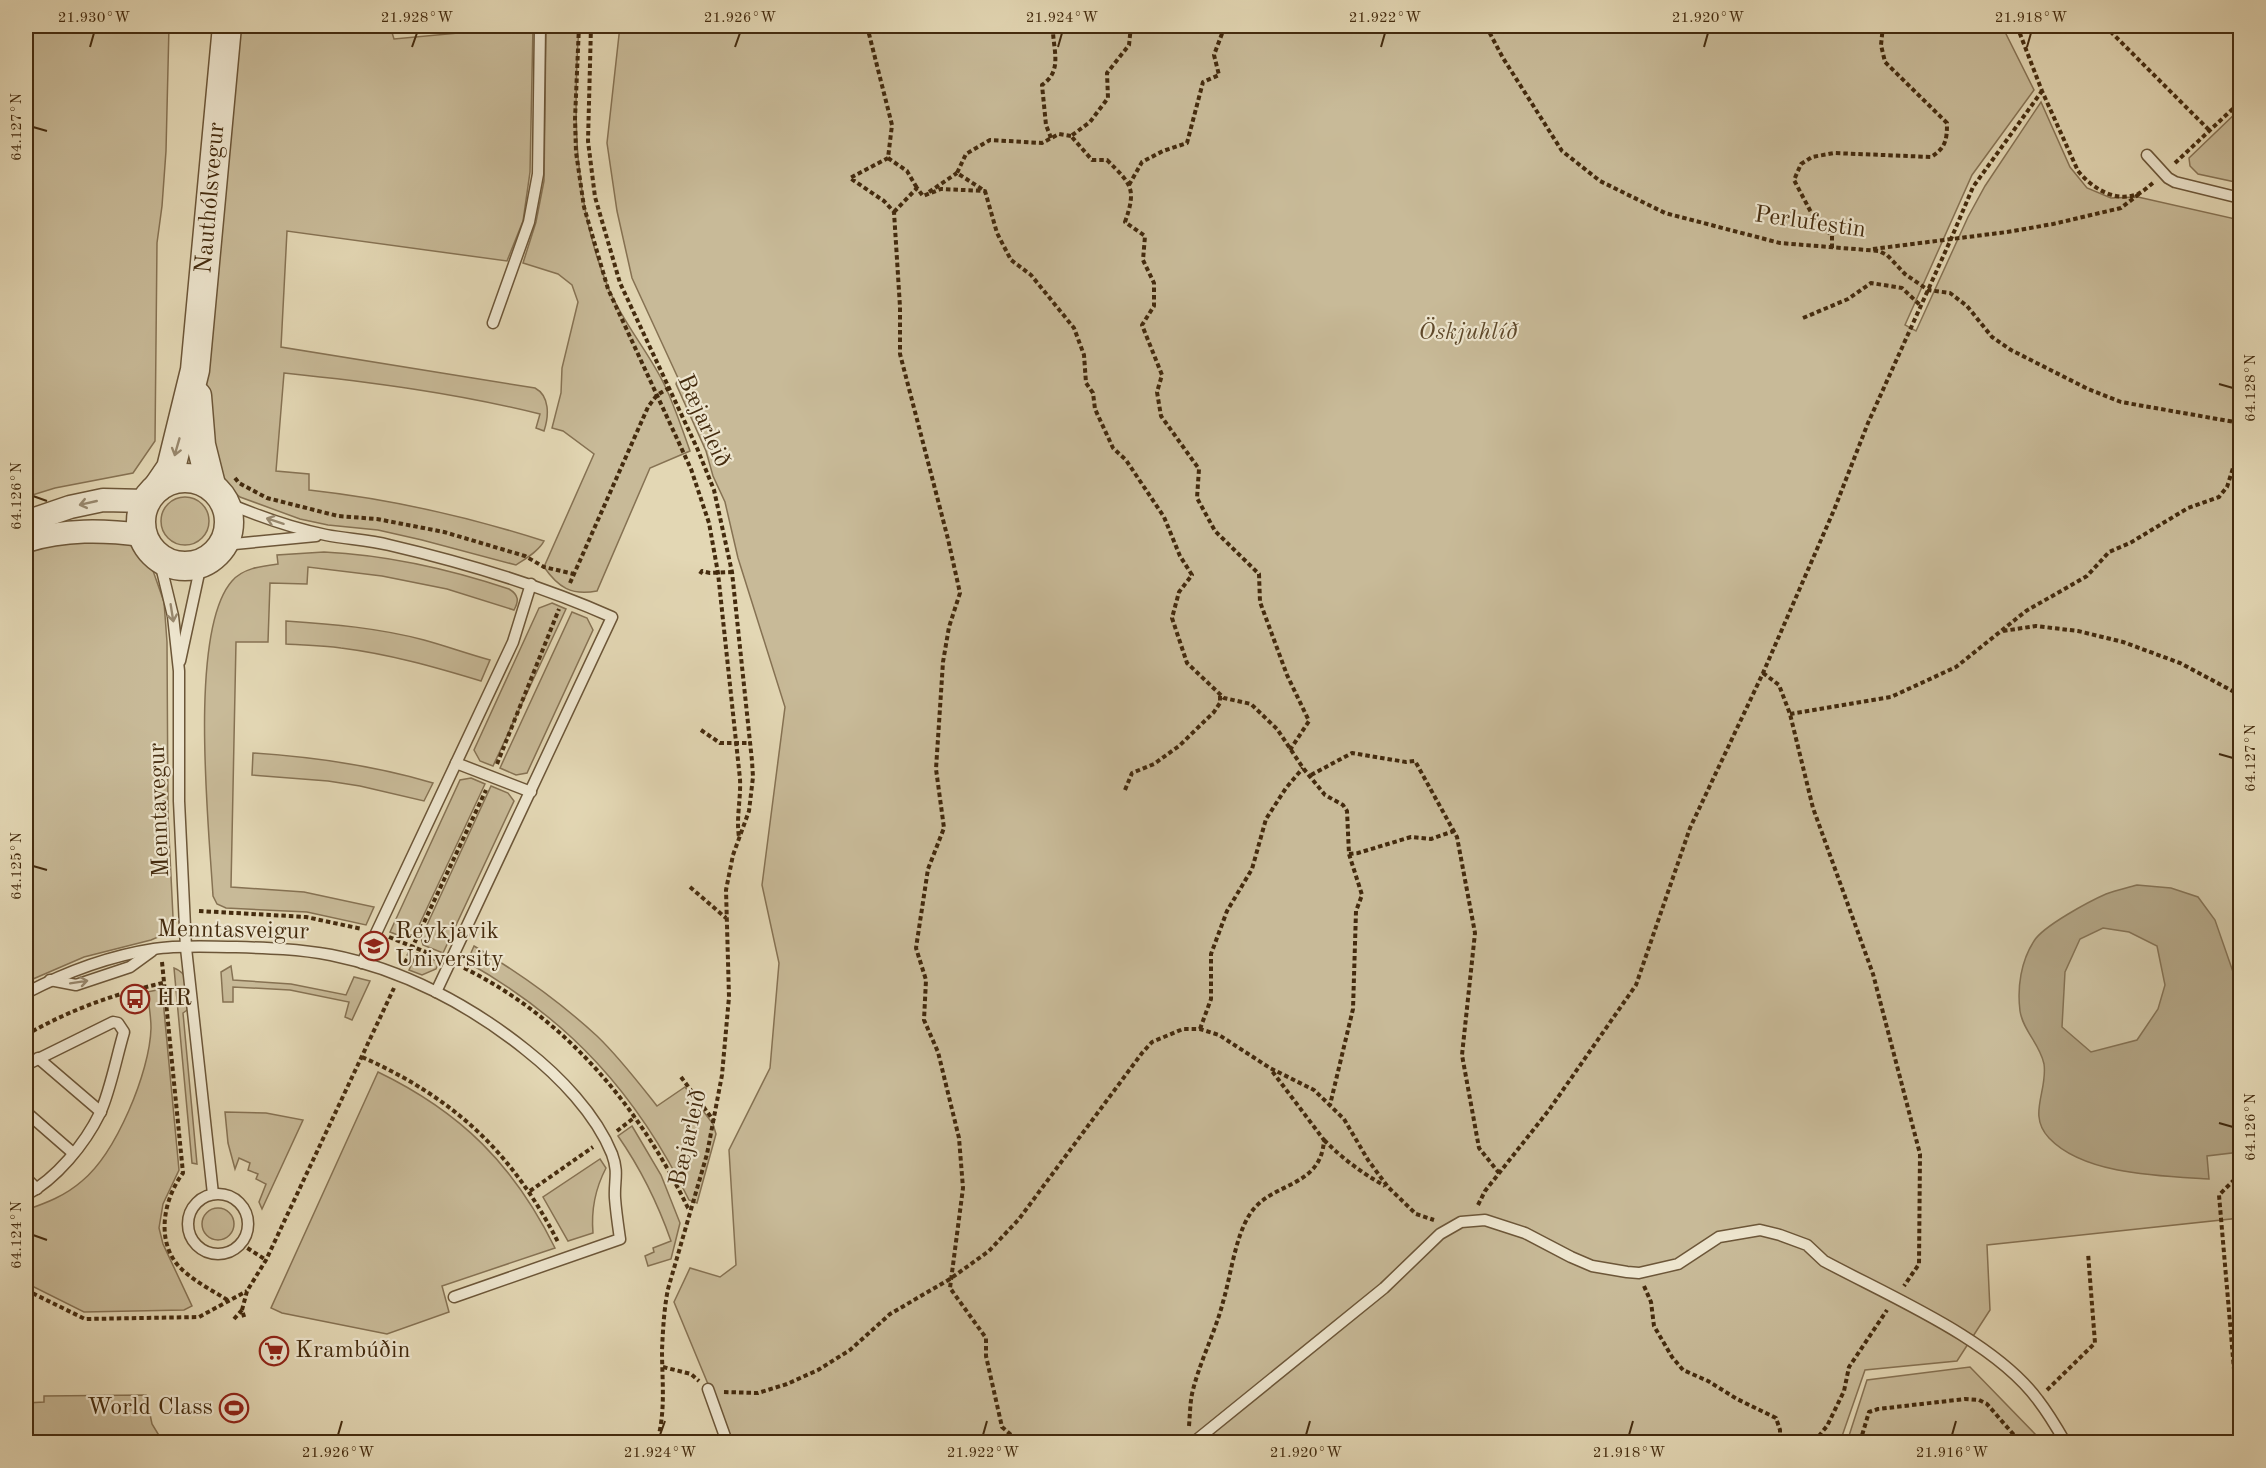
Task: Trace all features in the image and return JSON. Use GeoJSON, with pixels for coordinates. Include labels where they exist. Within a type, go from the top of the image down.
{"type":"FeatureCollection","features":[{"type":"Feature","properties":{"kind":"street","name":"Nauthólsvegur"},"geometry":{"type":"LineString","coordinates":[[152,494],[171,468],[195,370],[227,26]]}},
{"type":"Feature","properties":{"kind":"street","name":"Nauthólsvegur"},"geometry":{"type":"LineString","coordinates":[[195,370],[201,445],[223,488]]}},
{"type":"Feature","properties":{"kind":"street"},"geometry":{"type":"LineString","coordinates":[[26,522],[70,507],[152,494],[170,480],[184,477],[198,479],[223,488],[230,516],[229,531],[224,545],[214,556],[201,564],[186,566],[172,564],[151,547],[82,530],[40,536],[26,541]]}},
{"type":"Feature","properties":{"kind":"street"},"geometry":{"type":"LineString","coordinates":[[151,547],[141,524],[152,494]]}},
{"type":"Feature","properties":{"kind":"lane"},"geometry":{"type":"LineString","coordinates":[[493,323],[529,222],[538,174],[540,26]]}},
{"type":"Feature","properties":{"kind":"lane"},"geometry":{"type":"LineString","coordinates":[[2147,155],[2168,178],[2181,184],[2241,198]]}},
{"type":"Feature","properties":{"kind":"lane"},"geometry":{"type":"LineString","coordinates":[[223,488],[274,520],[326,535],[379,543],[441,557],[531,584],[612,617],[436,992]]}},
{"type":"Feature","properties":{"kind":"lane"},"geometry":{"type":"LineString","coordinates":[[224,545],[326,535]]}},
{"type":"Feature","properties":{"kind":"lane","name":"Menntavegur"},"geometry":{"type":"LineString","coordinates":[[151,547],[172,616],[179,670],[179,801],[186,948],[213,1194]]}},
{"type":"Feature","properties":{"kind":"lane","name":"Menntavegur"},"geometry":{"type":"LineString","coordinates":[[179,670],[201,564]]}},
{"type":"Feature","properties":{"kind":"lane"},"geometry":{"type":"LineString","coordinates":[[362,963],[513,642],[531,584]]}},
{"type":"Feature","properties":{"kind":"lane"},"geometry":{"type":"LineString","coordinates":[[456,763],[531,792]]}},
{"type":"Feature","properties":{"kind":"lane"},"geometry":{"type":"LineString","coordinates":[[26,993],[50,980],[76,985],[130,967],[159,948]]}},
{"type":"Feature","properties":{"kind":"lane","name":"Menntasveigur"},"geometry":{"type":"LineString","coordinates":[[159,948],[274,948],[332,956],[362,963],[436,992],[475,1013],[537,1058],[566,1085],[611,1152],[618,1172],[615,1196],[620,1239],[454,1297]]}},
{"type":"Feature","properties":{"kind":"lane"},"geometry":{"type":"LineString","coordinates":[[26,1065],[113,1022],[118,1023],[124,1032],[101,1112],[73,1153],[37,1189],[26,1195]]}},
{"type":"Feature","properties":{"kind":"lane"},"geometry":{"type":"LineString","coordinates":[[38,1058],[101,1112]]}},
{"type":"Feature","properties":{"kind":"lane"},"geometry":{"type":"LineString","coordinates":[[26,1112],[73,1153]]}},
{"type":"Feature","properties":{"kind":"lane"},"geometry":{"type":"LineString","coordinates":[[26,1178],[37,1189]]}},
{"type":"Feature","properties":{"kind":"lane"},"geometry":{"type":"LineString","coordinates":[[213,1194],[234,1197],[247,1213],[249,1224],[242,1244],[223,1254],[213,1254],[203,1250],[195,1243],[188,1224],[195,1204],[203,1197],[213,1194]]}},
{"type":"Feature","properties":{"kind":"lane"},"geometry":{"type":"LineString","coordinates":[[1192,1439],[1384,1288],[1440,1234],[1461,1222],[1485,1220],[1525,1233],[1592,1266],[1639,1273],[1678,1264],[1719,1238],[1760,1230],[1780,1234],[1807,1245],[1824,1261],[1980,1348],[2004,1365],[2038,1399],[2065,1443]]}},
{"type":"Feature","properties":{"kind":"lane"},"geometry":{"type":"LineString","coordinates":[[708,1389],[727,1443]]}},
{"type":"Feature","properties":{"kind":"path","name":"Bæjarleið"},"geometry":{"type":"LineString","coordinates":[[579,26],[575,119],[576,152],[584,207],[608,289],[698,485],[709,523],[718,573],[741,794],[737,826],[739,838]]}},
{"type":"Feature","properties":{"kind":"path","name":"Bæjarleið"},"geometry":{"type":"LineString","coordinates":[[591,26],[588,141],[595,197],[620,283],[714,490],[732,572],[753,777],[752,795],[744,828],[729,873],[727,919],[729,998],[722,1075],[714,1121],[664,1311],[664,1405],[657,1443]]}},
{"type":"Feature","properties":{"kind":"path"},"geometry":{"type":"LineString","coordinates":[[867,26],[892,125],[888,158]]}},
{"type":"Feature","properties":{"kind":"path"},"geometry":{"type":"LineString","coordinates":[[1051,138],[1046,125],[1042,85],[1052,78],[1056,63],[1053,26]]}},
{"type":"Feature","properties":{"kind":"path"},"geometry":{"type":"LineString","coordinates":[[1071,136],[1090,122],[1108,98],[1107,73],[1130,45],[1131,26]]}},
{"type":"Feature","properties":{"kind":"path"},"geometry":{"type":"LineString","coordinates":[[1129,185],[1142,162],[1163,151],[1187,143],[1203,82],[1219,75],[1214,56],[1223,31],[1237,26]]}},
{"type":"Feature","properties":{"kind":"path","name":"Perlufestin"},"geometry":{"type":"LineString","coordinates":[[1486,26],[1503,58],[1562,151],[1600,182],[1665,213],[1780,243],[1869,249],[1887,255],[1905,274],[1928,290],[1950,293],[1966,306],[1992,337],[2011,350],[2088,389],[2121,402],[2241,423]]}},
{"type":"Feature","properties":{"kind":"path"},"geometry":{"type":"LineString","coordinates":[[1832,248],[1832,236],[1813,216],[1794,180],[1801,164],[1812,157],[1834,153],[1931,157],[1943,150],[1947,138],[1947,123],[1885,63],[1881,45],[1883,26]]}},
{"type":"Feature","properties":{"kind":"path"},"geometry":{"type":"LineString","coordinates":[[2017,26],[2042,91],[2078,171],[2098,190],[2128,196],[2139,193]]}},
{"type":"Feature","properties":{"kind":"path"},"geometry":{"type":"LineString","coordinates":[[2105,26],[2210,131]]}},
{"type":"Feature","properties":{"kind":"path"},"geometry":{"type":"LineString","coordinates":[[1485,1220],[1477,1211],[1485,1191],[1549,1110],[1636,984],[1690,828],[1763,673],[1834,510],[1868,423],[1973,187],[2042,91]]}},
{"type":"Feature","properties":{"kind":"path"},"geometry":{"type":"LineString","coordinates":[[1869,249],[2030,228],[2121,208],[2164,174],[2241,102]]}},
{"type":"Feature","properties":{"kind":"path"},"geometry":{"type":"LineString","coordinates":[[923,196],[957,172],[966,154],[990,140],[1042,143],[1059,134],[1071,136],[1092,160],[1107,160],[1129,185],[1133,201],[1125,222],[1145,236],[1143,260],[1154,282],[1154,306],[1142,325],[1162,375],[1157,392],[1161,416],[1199,469],[1197,498],[1215,531],[1259,574],[1260,602],[1287,675],[1309,721],[1290,750]]}},
{"type":"Feature","properties":{"kind":"path"},"geometry":{"type":"LineString","coordinates":[[888,158],[907,171],[923,196]]}},
{"type":"Feature","properties":{"kind":"path"},"geometry":{"type":"LineString","coordinates":[[888,158],[850,178],[884,201],[894,212],[900,307],[900,354],[960,593],[949,627],[943,662],[936,769],[944,828],[928,869],[916,948],[926,980],[924,1020],[938,1052],[959,1138],[963,1188],[950,1288],[986,1338],[986,1356],[1002,1427],[1019,1443]]}},
{"type":"Feature","properties":{"kind":"path"},"geometry":{"type":"LineString","coordinates":[[957,172],[985,190],[997,233],[1011,260],[1030,275],[1074,328],[1084,355],[1086,383],[1093,393],[1095,409],[1113,448],[1126,460],[1164,517],[1180,556],[1192,575],[1179,592],[1172,618],[1187,663],[1224,698],[1251,704],[1277,729],[1303,768],[1325,795],[1343,805],[1347,811],[1348,854],[1362,895],[1356,911],[1353,1009],[1330,1105]]}},
{"type":"Feature","properties":{"kind":"path"},"geometry":{"type":"LineString","coordinates":[[894,212],[917,188]]}},
{"type":"Feature","properties":{"kind":"path"},"geometry":{"type":"LineString","coordinates":[[923,196],[941,189],[985,190]]}},
{"type":"Feature","properties":{"kind":"path"},"geometry":{"type":"LineString","coordinates":[[1803,318],[1848,299],[1871,284],[1902,288],[1921,306]]}},
{"type":"Feature","properties":{"kind":"path"},"geometry":{"type":"LineString","coordinates":[[234,1319],[242,1310],[247,1291],[266,1260],[362,1058],[492,776],[574,574],[648,407],[657,395],[669,388]]}},
{"type":"Feature","properties":{"kind":"path"},"geometry":{"type":"LineString","coordinates":[[1790,714],[1891,697],[1956,667],[2026,611],[2087,576],[2109,552],[2130,543],[2188,508],[2219,497],[2227,487],[2241,446]]}},
{"type":"Feature","properties":{"kind":"path"},"geometry":{"type":"LineString","coordinates":[[223,488],[238,483],[267,498],[338,516],[377,519],[444,531],[525,556],[544,567],[574,574]]}},
{"type":"Feature","properties":{"kind":"path"},"geometry":{"type":"LineString","coordinates":[[700,574],[702,571],[732,572]]}},
{"type":"Feature","properties":{"kind":"path"},"geometry":{"type":"LineString","coordinates":[[2001,632],[2036,626],[2123,642],[2180,663],[2241,695]]}},
{"type":"Feature","properties":{"kind":"path"},"geometry":{"type":"LineString","coordinates":[[1763,673],[1779,685],[1790,714],[1813,808],[1873,974],[1920,1154],[1918,1264],[1849,1367],[1844,1391],[1827,1426],[1814,1443]]}},
{"type":"Feature","properties":{"kind":"path"},"geometry":{"type":"LineString","coordinates":[[1125,790],[1132,773],[1154,764],[1179,746],[1214,712],[1220,703],[1220,693]]}},
{"type":"Feature","properties":{"kind":"path"},"geometry":{"type":"LineString","coordinates":[[701,730],[720,743],[750,743]]}},
{"type":"Feature","properties":{"kind":"path"},"geometry":{"type":"LineString","coordinates":[[1311,775],[1352,753],[1406,762],[1414,761],[1457,837],[1474,933],[1462,1055],[1479,1148],[1499,1173]]}},
{"type":"Feature","properties":{"kind":"path"},"geometry":{"type":"LineString","coordinates":[[1200,1029],[1211,999],[1211,954],[1227,911],[1252,869],[1266,819],[1286,788],[1303,768]]}},
{"type":"Feature","properties":{"kind":"path"},"geometry":{"type":"LineString","coordinates":[[1348,854],[1411,837],[1431,838],[1454,831]]}},
{"type":"Feature","properties":{"kind":"path"},"geometry":{"type":"LineString","coordinates":[[690,887],[727,919]]}},
{"type":"Feature","properties":{"kind":"path"},"geometry":{"type":"LineString","coordinates":[[159,948],[183,1173],[168,1197],[164,1225],[166,1238],[176,1262],[185,1272],[229,1301]]}},
{"type":"Feature","properties":{"kind":"path"},"geometry":{"type":"LineString","coordinates":[[26,1035],[71,1011],[163,983]]}},
{"type":"Feature","properties":{"kind":"path"},"geometry":{"type":"LineString","coordinates":[[663,1368],[690,1374],[708,1389],[731,1394],[749,1393],[787,1384],[818,1370],[850,1350],[890,1314],[950,1279],[989,1251],[1019,1219],[1142,1053],[1152,1042],[1183,1029],[1200,1029],[1219,1035],[1270,1068],[1314,1090],[1344,1119],[1368,1160],[1388,1187],[1416,1214],[1437,1221],[1461,1222]]}},
{"type":"Feature","properties":{"kind":"path"},"geometry":{"type":"LineString","coordinates":[[362,1058],[414,1083],[462,1116],[506,1160],[530,1191],[558,1242]]}},
{"type":"Feature","properties":{"kind":"path"},"geometry":{"type":"LineString","coordinates":[[1270,1068],[1324,1140],[1354,1167],[1388,1187]]}},
{"type":"Feature","properties":{"kind":"path"},"geometry":{"type":"LineString","coordinates":[[681,1077],[714,1121]]}},
{"type":"Feature","properties":{"kind":"path"},"geometry":{"type":"LineString","coordinates":[[530,1191],[635,1117]]}},
{"type":"Feature","properties":{"kind":"path"},"geometry":{"type":"LineString","coordinates":[[1192,1439],[1188,1427],[1192,1394],[1250,1213],[1262,1201],[1310,1173],[1323,1154],[1324,1140]]}},
{"type":"Feature","properties":{"kind":"path"},"geometry":{"type":"LineString","coordinates":[[2241,1174],[2219,1195],[2241,1439]]}},
{"type":"Feature","properties":{"kind":"path"},"geometry":{"type":"LineString","coordinates":[[242,1244],[266,1260]]}},
{"type":"Feature","properties":{"kind":"path"},"geometry":{"type":"LineString","coordinates":[[2038,1399],[2095,1343],[2088,1253]]}},
{"type":"Feature","properties":{"kind":"path"},"geometry":{"type":"LineString","coordinates":[[1627,1272],[1645,1287],[1651,1302],[1654,1326],[1672,1357],[1683,1370],[1776,1418],[1780,1430],[1780,1443]]}},
{"type":"Feature","properties":{"kind":"path"},"geometry":{"type":"LineString","coordinates":[[26,1290],[85,1319],[199,1317],[247,1291]]}},
{"type":"Feature","properties":{"kind":"path"},"geometry":{"type":"LineString","coordinates":[[242,1310],[245,1320]]}},
{"type":"Feature","properties":{"kind":"path"},"geometry":{"type":"LineString","coordinates":[[1860,1443],[1869,1412],[1965,1399],[1979,1400],[1987,1404],[2020,1443]]}},
{"type":"Feature","properties":{"kind":"green space"},"geometry":{"type":"Polygon","coordinates":[[[40,26],[169,26],[166,151],[157,243],[155,441],[133,473],[55,488],[26,497],[26,41],[40,26]]]}},
{"type":"Feature","properties":{"kind":"green space"},"geometry":{"type":"Polygon","coordinates":[[[237,26],[390,26],[394,39],[533,26],[530,172],[523,221],[507,261],[287,231],[281,347],[535,388],[546,401],[547,419],[544,431],[536,428],[540,414],[413,389],[284,373],[276,471],[309,474],[309,490],[369,498],[428,510],[544,541],[516,565],[378,530],[328,525],[300,519],[240,497],[228,487],[217,472],[206,410],[206,369],[237,26]]]}},
{"type":"Feature","properties":{"kind":"green space"},"geometry":{"type":"Polygon","coordinates":[[[546,26],[579,26],[576,92],[578,158],[582,191],[596,255],[614,300],[665,386],[690,451],[650,468],[597,591],[588,592],[572,591],[560,585],[544,567],[594,454],[563,431],[552,428],[561,393],[562,368],[578,302],[572,285],[558,274],[523,263],[536,222],[544,181],[546,26]]]}},
{"type":"Feature","properties":{"kind":"green space","name":"Öskjuhlíð"},"geometry":{"type":"Polygon","coordinates":[[[620,26],[2002,26],[2034,90],[1972,175],[1905,325],[1916,331],[1968,217],[1985,186],[2041,102],[2070,167],[2087,188],[2111,198],[2138,197],[2240,220],[2240,1218],[1987,1245],[1990,1310],[1957,1361],[1865,1370],[1840,1442],[732,1442],[674,1302],[690,1268],[720,1277],[736,1265],[729,1150],[770,1068],[779,963],[762,885],[785,707],[738,558],[725,502],[713,476],[706,451],[676,384],[678,378],[632,278],[617,211],[607,143],[620,26]]]}},
{"type":"Feature","properties":{"kind":"green space"},"geometry":{"type":"Polygon","coordinates":[[[2240,109],[2240,183],[2198,174],[2190,166],[2189,158],[2240,109]]]}},
{"type":"Feature","properties":{"kind":"green space"},"geometry":{"type":"Polygon","coordinates":[[[180,497],[190,497],[205,507],[209,521],[208,530],[199,541],[190,545],[180,545],[165,535],[161,526],[161,516],[171,501],[180,497]]]}},
{"type":"Feature","properties":{"kind":"green space"},"geometry":{"type":"Polygon","coordinates":[[[63,541],[133,543],[151,565],[164,602],[167,642],[168,815],[173,917],[163,935],[84,957],[26,982],[26,552],[63,541]]]}},
{"type":"Feature","properties":{"kind":"green space"},"geometry":{"type":"Polygon","coordinates":[[[324,552],[371,556],[441,569],[509,589],[517,598],[514,610],[447,589],[382,576],[308,567],[307,584],[270,583],[268,642],[236,642],[231,887],[304,892],[374,907],[366,925],[307,912],[226,908],[217,904],[213,896],[204,732],[210,642],[218,606],[236,577],[253,568],[278,564],[277,555],[324,552]]]}},
{"type":"Feature","properties":{"kind":"green space"},"geometry":{"type":"Polygon","coordinates":[[[552,603],[566,609],[493,766],[480,761],[474,750],[539,608],[552,603]]]}},
{"type":"Feature","properties":{"kind":"green space"},"geometry":{"type":"Polygon","coordinates":[[[572,612],[587,618],[593,630],[527,773],[516,775],[500,768],[572,612]]]}},
{"type":"Feature","properties":{"kind":"green space"},"geometry":{"type":"Polygon","coordinates":[[[286,621],[390,632],[490,660],[481,681],[377,654],[327,646],[286,644],[286,621]]]}},
{"type":"Feature","properties":{"kind":"green space"},"geometry":{"type":"Polygon","coordinates":[[[253,753],[343,763],[388,771],[433,783],[424,801],[328,781],[252,775],[253,753]]]}},
{"type":"Feature","properties":{"kind":"green space"},"geometry":{"type":"Polygon","coordinates":[[[471,778],[485,784],[414,936],[408,939],[390,932],[460,780],[471,778]]]}},
{"type":"Feature","properties":{"kind":"green space"},"geometry":{"type":"Polygon","coordinates":[[[491,786],[508,793],[514,801],[443,953],[423,945],[421,938],[491,786]]]}},
{"type":"Feature","properties":{"kind":"green space"},"geometry":{"type":"Polygon","coordinates":[[[474,946],[538,988],[583,1023],[613,1052],[657,1106],[685,1087],[713,1124],[716,1134],[697,1203],[689,1200],[647,1126],[597,1063],[538,1009],[467,962],[474,946]]]}},
{"type":"Feature","properties":{"kind":"green space"},"geometry":{"type":"Polygon","coordinates":[[[417,953],[439,962],[436,969],[422,975],[409,970],[417,953]]]}},
{"type":"Feature","properties":{"kind":"green space"},"geometry":{"type":"Polygon","coordinates":[[[231,966],[233,980],[291,984],[346,995],[354,977],[370,981],[352,1020],[345,1017],[349,1002],[290,990],[233,987],[233,1002],[223,1002],[221,972],[231,966]]]}},
{"type":"Feature","properties":{"kind":"green space"},"geometry":{"type":"Polygon","coordinates":[[[174,968],[184,975],[189,990],[190,1008],[183,1013],[197,1164],[192,1163],[174,968]]]}},
{"type":"Feature","properties":{"kind":"green space"},"geometry":{"type":"Polygon","coordinates":[[[162,989],[179,1170],[163,1204],[159,1228],[163,1244],[192,1306],[184,1310],[84,1312],[26,1283],[26,1210],[69,1191],[82,1181],[95,1168],[119,1132],[145,1067],[151,1028],[147,992],[162,989]]]}},
{"type":"Feature","properties":{"kind":"green space"},"geometry":{"type":"Polygon","coordinates":[[[378,1072],[435,1105],[460,1123],[482,1144],[522,1191],[555,1248],[442,1286],[449,1312],[387,1334],[282,1313],[271,1308],[378,1072]]]}},
{"type":"Feature","properties":{"kind":"green space"},"geometry":{"type":"Polygon","coordinates":[[[225,1112],[266,1113],[303,1120],[262,1209],[259,1202],[266,1184],[256,1179],[258,1174],[248,1170],[250,1163],[239,1158],[235,1169],[228,1143],[225,1112]]]}},
{"type":"Feature","properties":{"kind":"green space"},"geometry":{"type":"Polygon","coordinates":[[[632,1126],[661,1175],[680,1223],[671,1259],[648,1266],[645,1256],[654,1252],[653,1248],[671,1241],[648,1187],[618,1136],[632,1126]]]}},
{"type":"Feature","properties":{"kind":"green space"},"geometry":{"type":"Polygon","coordinates":[[[600,1159],[606,1168],[595,1200],[593,1233],[568,1241],[543,1197],[600,1159]]]}},
{"type":"Feature","properties":{"kind":"green space"},"geometry":{"type":"Polygon","coordinates":[[[218,1208],[229,1213],[234,1224],[229,1235],[218,1240],[207,1235],[202,1224],[207,1213],[218,1208]]]}},
{"type":"Feature","properties":{"kind":"green space"},"geometry":{"type":"Polygon","coordinates":[[[1970,1367],[2037,1436],[2038,1442],[1847,1442],[1867,1380],[1970,1367]]]}},
{"type":"Feature","properties":{"kind":"green space"},"geometry":{"type":"Polygon","coordinates":[[[146,1395],[152,1424],[163,1442],[26,1442],[26,1403],[44,1402],[44,1396],[146,1395]]]}},
{"type":"Feature","properties":{"kind":"shaded area"},"geometry":{"type":"Polygon","coordinates":[[[2137,885],[2171,888],[2198,897],[2215,920],[2240,992],[2240,1152],[2207,1156],[2209,1179],[2124,1171],[2082,1160],[2049,1138],[2040,1121],[2044,1064],[2022,1018],[2019,1002],[2021,974],[2026,957],[2039,935],[2057,921],[2106,894],[2137,885]],[[2103,928],[2080,939],[2065,972],[2062,1027],[2091,1052],[2137,1040],[2158,1009],[2165,985],[2157,946],[2129,932],[2103,928]]]}},
{"type":"Feature","properties":{"kind":"place","name":"Reykjavik University"},"geometry":{"type":"Point","coordinates":[374,946]}},
{"type":"Feature","properties":{"kind":"place","name":"HR"},"geometry":{"type":"Point","coordinates":[135,999]}},
{"type":"Feature","properties":{"kind":"place","name":"Krambúðin"},"geometry":{"type":"Point","coordinates":[274,1351]}},
{"type":"Feature","properties":{"kind":"place","name":"World Class"},"geometry":{"type":"Point","coordinates":[234,1408]}}]}
